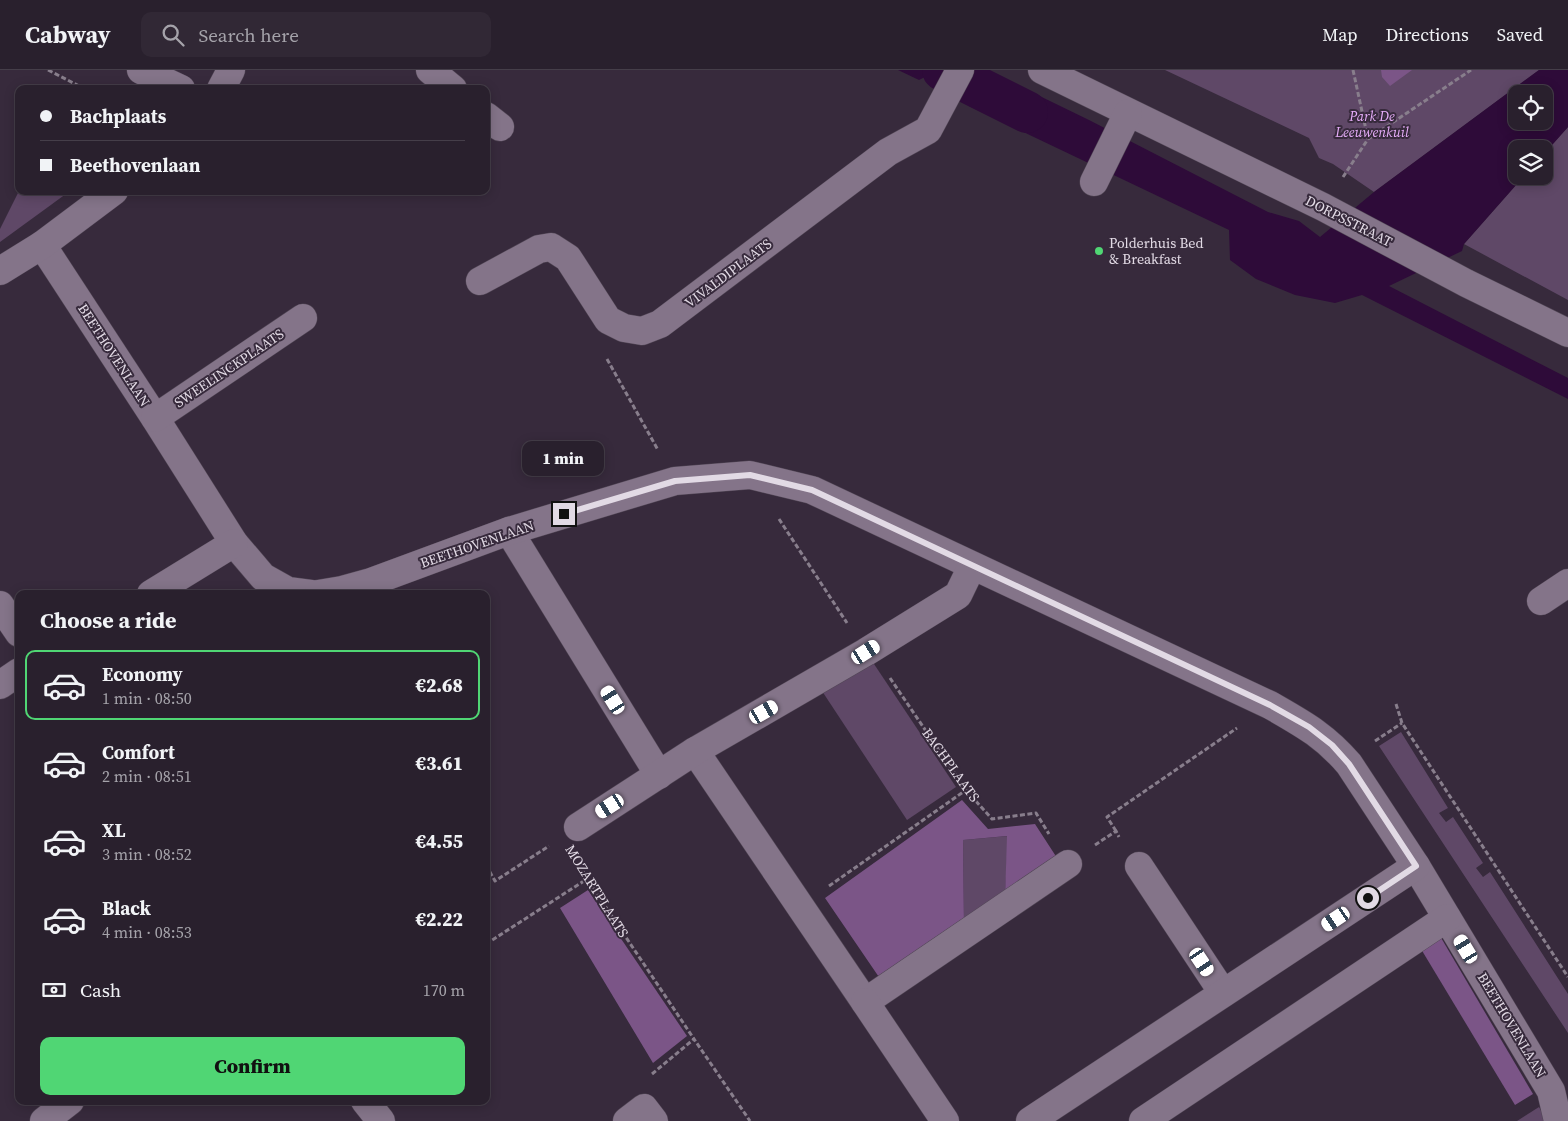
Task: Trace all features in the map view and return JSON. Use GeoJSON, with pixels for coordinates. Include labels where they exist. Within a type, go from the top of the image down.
{"type":"FeatureCollection","features":[{"type":"Feature","properties":{"kind":"street"},"geometry":{"type":"LineString","coordinates":[[141,70],[172,85]]}},
{"type":"Feature","properties":{"kind":"street"},"geometry":{"type":"LineString","coordinates":[[223,85],[231,70]]}},
{"type":"Feature","properties":{"kind":"street"},"geometry":{"type":"LineString","coordinates":[[430,70],[448,85]]}},
{"type":"Feature","properties":{"kind":"street","name":"VIVALDIPLAATS"},"geometry":{"type":"LineString","coordinates":[[608,320],[624,328],[642,330],[660,324],[888,152],[928,130],[960,70]]}},
{"type":"Feature","properties":{"kind":"street","name":"DORPSSTRAAT"},"geometry":{"type":"LineString","coordinates":[[1042,70],[1128,115],[1323,207],[1466,283],[1568,333]]}},
{"type":"Feature","properties":{"kind":"street"},"geometry":{"type":"LineString","coordinates":[[1094,182],[1128,115]]}},
{"type":"Feature","properties":{"kind":"street"},"geometry":{"type":"LineString","coordinates":[[0,271],[42,244],[109,195]]}},
{"type":"Feature","properties":{"kind":"street","name":"BEETHOVENLAAN"},"geometry":{"type":"LineString","coordinates":[[42,244],[234,543],[263,577],[288,590]]}},
{"type":"Feature","properties":{"kind":"street"},"geometry":{"type":"LineString","coordinates":[[480,281],[540,249],[551,247],[568,258],[608,320]]}},
{"type":"Feature","properties":{"kind":"street","name":"SWEELINCKPLAATS"},"geometry":{"type":"LineString","coordinates":[[155,418],[303,318]]}},
{"type":"Feature","properties":{"kind":"street","name":"BEETHOVENLAAN"},"geometry":{"type":"LineString","coordinates":[[342,590],[370,582],[509,531],[675,481],[750,475],[812,490],[1270,705],[1309,727],[1332,745],[1349,764],[1416,866],[1551,1091],[1558,1121]]}},
{"type":"Feature","properties":{"kind":"street"},"geometry":{"type":"LineString","coordinates":[[509,531],[659,775]]}},
{"type":"Feature","properties":{"kind":"street"},"geometry":{"type":"LineString","coordinates":[[158,590],[234,543]]}},
{"type":"Feature","properties":{"kind":"street","name":"MOZARTPLAATS"},"geometry":{"type":"LineString","coordinates":[[571,832],[695,751],[866,652],[958,595],[972,566]]}},
{"type":"Feature","properties":{"kind":"street"},"geometry":{"type":"LineString","coordinates":[[1541,602],[1568,583]]}},
{"type":"Feature","properties":{"kind":"street"},"geometry":{"type":"LineString","coordinates":[[0,605],[15,627]]}},
{"type":"Feature","properties":{"kind":"street"},"geometry":{"type":"LineString","coordinates":[[0,685],[15,675]]}},
{"type":"Feature","properties":{"kind":"street"},"geometry":{"type":"LineString","coordinates":[[695,751],[945,1121]]}},
{"type":"Feature","properties":{"kind":"street"},"geometry":{"type":"LineString","coordinates":[[865,1002],[1068,864]]}},
{"type":"Feature","properties":{"kind":"street"},"geometry":{"type":"LineString","coordinates":[[1139,866],[1223,993]]}},
{"type":"Feature","properties":{"kind":"street"},"geometry":{"type":"LineString","coordinates":[[1030,1121],[1416,866]]}},
{"type":"Feature","properties":{"kind":"street"},"geometry":{"type":"LineString","coordinates":[[1144,1121],[1447,918]]}},
{"type":"Feature","properties":{"kind":"street"},"geometry":{"type":"LineString","coordinates":[[44,1121],[65,1105]]}},
{"type":"Feature","properties":{"kind":"street"},"geometry":{"type":"LineString","coordinates":[[368,1105],[381,1121]]}},
{"type":"Feature","properties":{"kind":"path"},"geometry":{"type":"LineString","coordinates":[[48,70],[77,85]]}},
{"type":"Feature","properties":{"kind":"path"},"geometry":{"type":"LineString","coordinates":[[1352,70],[1368,139]]}},
{"type":"Feature","properties":{"kind":"path"},"geometry":{"type":"LineString","coordinates":[[1323,207],[1368,139],[1471,70]]}},
{"type":"Feature","properties":{"kind":"path"},"geometry":{"type":"LineString","coordinates":[[608,320],[607,358],[675,481]]}},
{"type":"Feature","properties":{"kind":"path","name":"BACHPLAATS"},"geometry":{"type":"LineString","coordinates":[[750,475],[866,652],[875,656],[966,790],[992,819],[1036,813],[1068,864]]}},
{"type":"Feature","properties":{"kind":"path"},"geometry":{"type":"LineString","coordinates":[[1396,704],[1402,723],[1568,977]]}},
{"type":"Feature","properties":{"kind":"path"},"geometry":{"type":"LineString","coordinates":[[1139,866],[1107,817],[1270,705]]}},
{"type":"Feature","properties":{"kind":"path"},"geometry":{"type":"LineString","coordinates":[[1369,745],[1402,723]]}},
{"type":"Feature","properties":{"kind":"path"},"geometry":{"type":"LineString","coordinates":[[800,906],[966,790]]}},
{"type":"Feature","properties":{"kind":"path"},"geometry":{"type":"LineString","coordinates":[[1068,864],[1116,831]]}},
{"type":"Feature","properties":{"kind":"path"},"geometry":{"type":"LineString","coordinates":[[490,871],[495,880],[571,832]]}},
{"type":"Feature","properties":{"kind":"path","name":"MOZARTPLAATS"},"geometry":{"type":"LineString","coordinates":[[571,832],[588,879],[750,1121]]}},
{"type":"Feature","properties":{"kind":"path"},"geometry":{"type":"LineString","coordinates":[[490,941],[588,879]]}},
{"type":"Feature","properties":{"kind":"path"},"geometry":{"type":"LineString","coordinates":[[641,1117],[649,1076],[694,1039]]}},
{"type":"Feature","properties":{"kind":"green space","name":"Park De Leeuwenkuil"},"geometry":{"type":"Polygon","coordinates":[[[1165,70],[1539,70],[1519,85],[1508,85],[1508,93],[1374,192],[1333,164],[1319,158],[1309,138],[1165,70]]]}},
{"type":"Feature","properties":{"kind":"green space"},"geometry":{"type":"Polygon","coordinates":[[[1568,127],[1568,300],[1464,244],[1516,185],[1553,185],[1553,144],[1568,127]]]}},
{"type":"Feature","properties":{"kind":"green space"},"geometry":{"type":"Polygon","coordinates":[[[17,195],[65,195],[0,242],[0,229],[17,195]]]}},
{"type":"Feature","properties":{"kind":"green space"},"geometry":{"type":"Polygon","coordinates":[[[872,661],[956,787],[907,820],[822,691],[872,661]]]}},
{"type":"Feature","properties":{"kind":"green space"},"geometry":{"type":"Polygon","coordinates":[[[1401,732],[1448,808],[1439,813],[1446,822],[1453,817],[1483,863],[1476,868],[1483,877],[1490,872],[1568,994],[1568,1033],[1379,746],[1401,732]]]}},
{"type":"Feature","properties":{"kind":"green space"},"geometry":{"type":"Polygon","coordinates":[[[1008,836],[1005,898],[964,925],[963,840],[1008,836]]]}},
{"type":"Feature","properties":{"kind":"green space"},"geometry":{"type":"Polygon","coordinates":[[[1539,1107],[1547,1121],[1517,1121],[1539,1107]]]}},
{"type":"Feature","properties":{"kind":"shaded area"},"geometry":{"type":"Polygon","coordinates":[[[898,70],[939,70],[919,80],[898,70]]]}},
{"type":"Feature","properties":{"kind":"shaded area"},"geometry":{"type":"Polygon","coordinates":[[[1381,70],[1412,70],[1390,86],[1382,77],[1381,70]]]}},
{"type":"Feature","properties":{"kind":"shaded area"},"geometry":{"type":"Polygon","coordinates":[[[1539,70],[1568,70],[1568,127],[1553,144],[1553,140],[1508,140],[1508,185],[1516,185],[1464,244],[1462,251],[1389,286],[1568,378],[1568,399],[1362,295],[1335,303],[1295,295],[1256,279],[1230,260],[1229,230],[969,106],[976,87],[990,72],[1089,120],[1268,212],[1299,221],[1320,237],[1374,192],[1508,93],[1508,130],[1553,130],[1553,85],[1519,85],[1539,70]]]}},
{"type":"Feature","properties":{"kind":"shaded area"},"geometry":{"type":"Polygon","coordinates":[[[962,800],[988,829],[1035,824],[1059,861],[1005,898],[1007,836],[963,840],[964,925],[883,983],[825,898],[962,800]]]}},
{"type":"Feature","properties":{"kind":"shaded area"},"geometry":{"type":"Polygon","coordinates":[[[588,890],[687,1036],[653,1063],[560,908],[588,890]]]}},
{"type":"Feature","properties":{"kind":"shaded area"},"geometry":{"type":"Polygon","coordinates":[[[1440,936],[1533,1094],[1515,1105],[1421,949],[1440,936]]]}},
{"type":"Feature","properties":{"kind":"waterway"},"geometry":{"type":"LineString","coordinates":[[943,70],[1027,112]]}},
{"type":"Feature","properties":{"kind":"place","name":"Polderhuis Bed & Breakfast"},"geometry":{"type":"Point","coordinates":[1099,251]}},
{"type":"Feature","properties":{"kind":"route"},"geometry":{"type":"LineString","coordinates":[[564,514],[675,481],[750,475],[812,490],[1270,705],[1309,727],[1332,745],[1349,764],[1416,866],[1368,898]]}}]}
